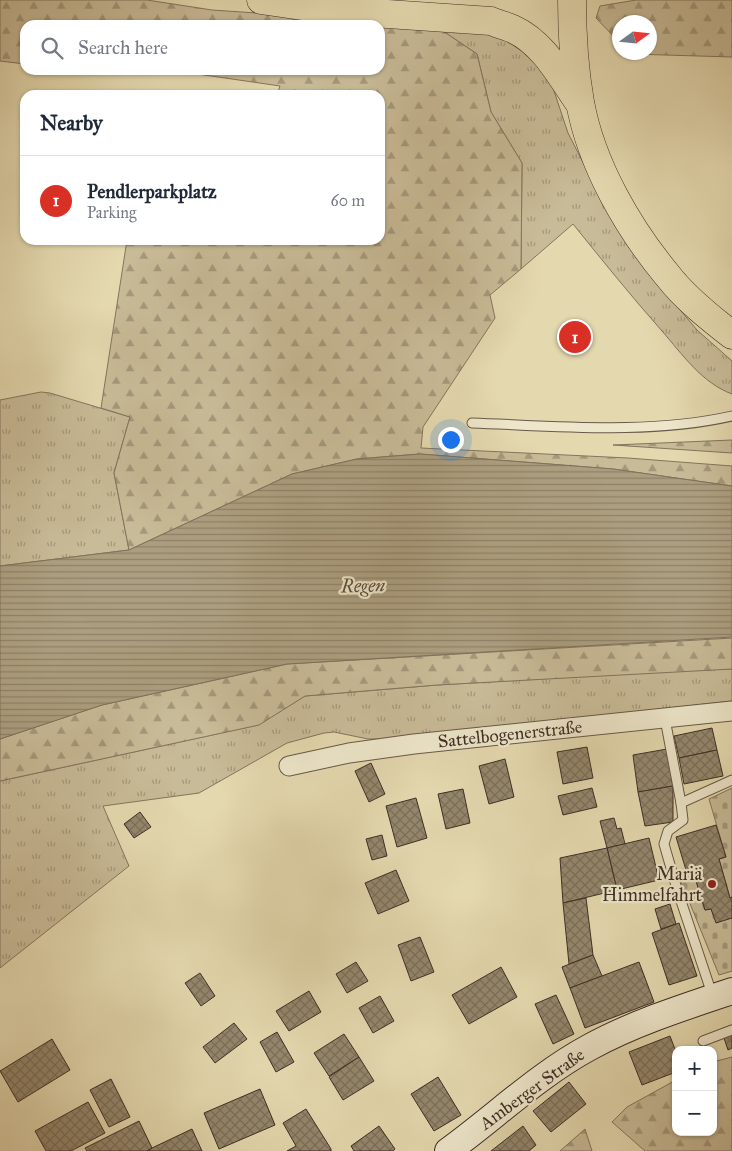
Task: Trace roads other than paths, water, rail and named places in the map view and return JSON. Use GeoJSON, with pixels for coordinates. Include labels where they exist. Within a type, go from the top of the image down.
{"type":"FeatureCollection","features":[{"type":"Feature","properties":{"kind":"highway"},"geometry":{"type":"LineString","coordinates":[[261,0],[329,10],[491,21],[514,29],[534,42],[547,56],[580,104]]}},
{"type":"Feature","properties":{"kind":"highway"},"geometry":{"type":"LineString","coordinates":[[572,0],[574,56],[580,104],[597,159],[610,190],[642,242],[669,278],[732,335]]}},
{"type":"Feature","properties":{"kind":"main road","name":"Amberger Straße"},"geometry":{"type":"LineString","coordinates":[[448,1151],[478,1130],[528,1089],[590,1047],[630,1028],[722,994]]}},
{"type":"Feature","properties":{"kind":"street","name":"Sattelbogenerstraße"},"geometry":{"type":"LineString","coordinates":[[289,766],[349,753],[414,744],[732,711]]}},
{"type":"Feature","properties":{"kind":"lane"},"geometry":{"type":"LineString","coordinates":[[472,423],[613,428],[661,426],[732,416]]}},
{"type":"Feature","properties":{"kind":"lane"},"geometry":{"type":"LineString","coordinates":[[665,719],[683,820],[668,831],[664,844],[676,889],[722,994]]}},
{"type":"Feature","properties":{"kind":"lane"},"geometry":{"type":"LineString","coordinates":[[681,803],[732,780]]}},
{"type":"Feature","properties":{"kind":"lane"},"geometry":{"type":"LineString","coordinates":[[703,1040],[732,1030]]}},
{"type":"Feature","properties":{"kind":"water","name":"Regen"},"geometry":{"type":"Polygon","coordinates":[[[420,454],[613,469],[732,486],[732,637],[287,664],[102,705],[0,739],[0,566],[129,550],[292,474],[357,459],[420,454]]]}},
{"type":"Feature","properties":{"kind":"place","name":"Pendlerparkplatz"},"geometry":{"type":"Point","coordinates":[575,337]}},
{"type":"Feature","properties":{"kind":"place","name":"Mariä Himmelfahrt"},"geometry":{"type":"Point","coordinates":[712,884]}}]}
